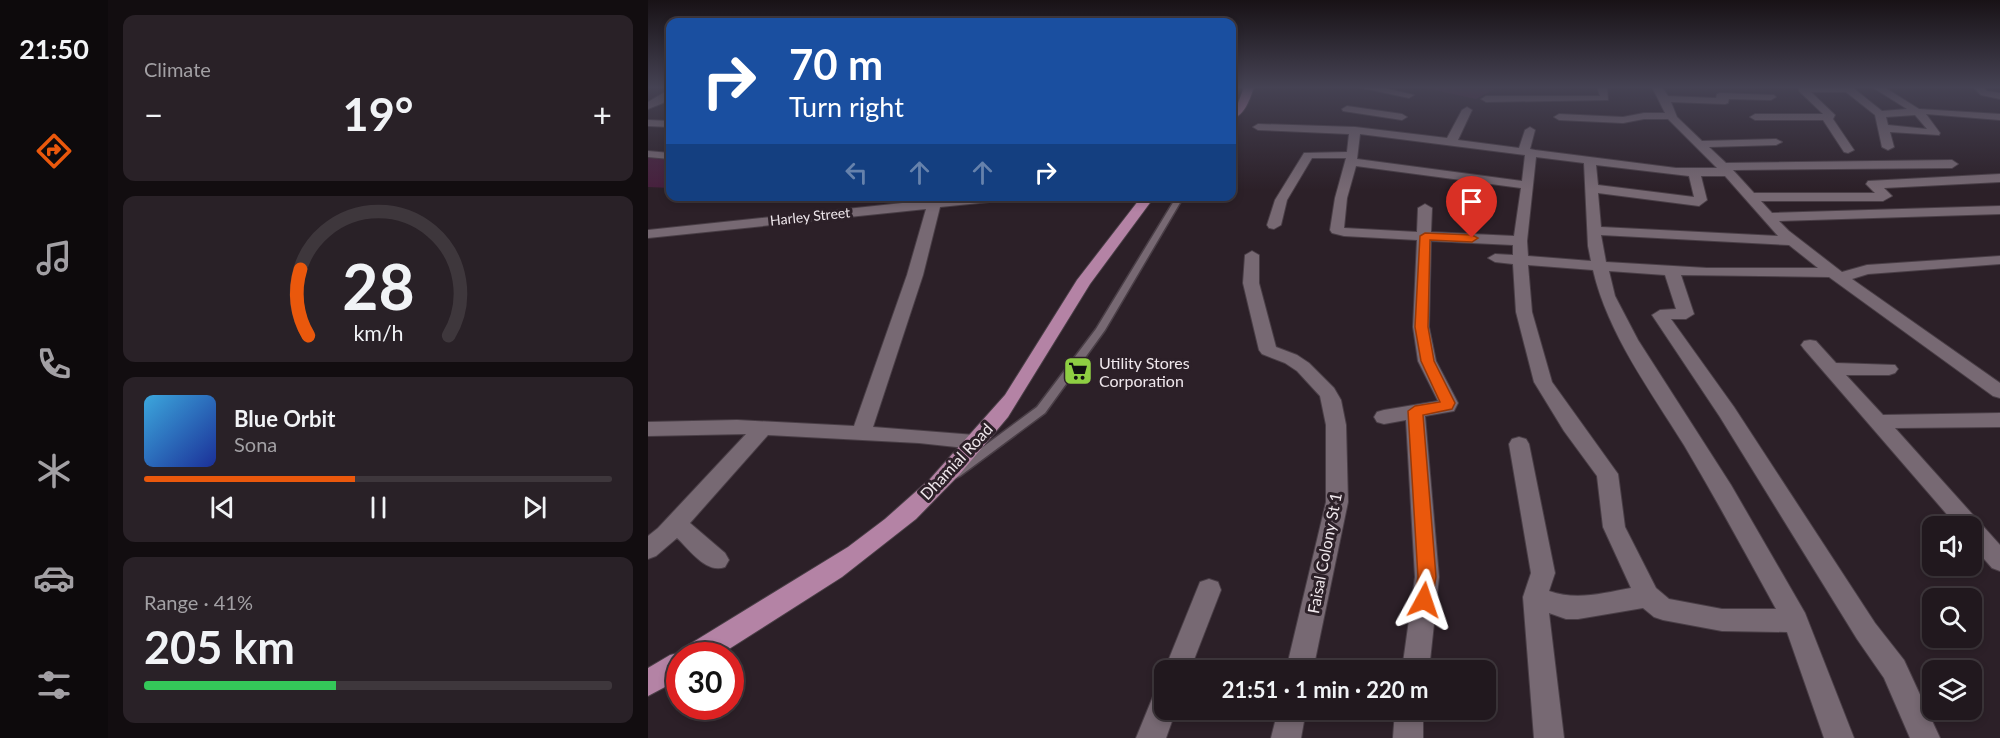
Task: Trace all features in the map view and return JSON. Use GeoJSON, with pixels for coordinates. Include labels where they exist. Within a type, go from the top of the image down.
{"type":"FeatureCollection","features":[{"type":"Feature","properties":{"kind":"main road","name":"Dhamial Road"},"geometry":{"type":"LineString","coordinates":[[717,642],[811,585],[880,537],[933,487],[992,424],[1030,371],[1092,271],[1145,201]]}},
{"type":"Feature","properties":{"kind":"main road"},"geometry":{"type":"LineString","coordinates":[[648,683],[666,672]]}},
{"type":"Feature","properties":{"kind":"street"},"geometry":{"type":"LineString","coordinates":[[1389,134],[1399,121]]}},
{"type":"Feature","properties":{"kind":"street"},"geometry":{"type":"LineString","coordinates":[[1451,142],[1461,121]]}},
{"type":"Feature","properties":{"kind":"street"},"geometry":{"type":"LineString","coordinates":[[1677,121],[1793,241],[1999,391]]}},
{"type":"Feature","properties":{"kind":"street"},"geometry":{"type":"LineString","coordinates":[[1830,121],[1848,150]]}},
{"type":"Feature","properties":{"kind":"street"},"geometry":{"type":"LineString","coordinates":[[1882,121],[1888,147]]}},
{"type":"Feature","properties":{"kind":"street"},"geometry":{"type":"LineString","coordinates":[[1883,128],[1935,133],[1926,121]]}},
{"type":"Feature","properties":{"kind":"street"},"geometry":{"type":"LineString","coordinates":[[648,123],[666,124]]}},
{"type":"Feature","properties":{"kind":"street"},"geometry":{"type":"LineString","coordinates":[[1258,127],[1355,130],[1694,172],[1952,164]]}},
{"type":"Feature","properties":{"kind":"street"},"geometry":{"type":"LineString","coordinates":[[1355,130],[1337,230],[1520,241]]}},
{"type":"Feature","properties":{"kind":"street"},"geometry":{"type":"LineString","coordinates":[[1530,130],[1527,151],[1528,185],[1520,241],[1524,312],[1543,382],[1607,474],[1614,527],[1647,596],[1663,609],[1722,620],[1796,621]]}},
{"type":"Feature","properties":{"kind":"street"},"geometry":{"type":"LineString","coordinates":[[1699,144],[1776,142]]}},
{"type":"Feature","properties":{"kind":"street"},"geometry":{"type":"LineString","coordinates":[[648,154],[666,156]]}},
{"type":"Feature","properties":{"kind":"street"},"geometry":{"type":"LineString","coordinates":[[1274,225],[1281,200],[1308,155],[1351,158],[1528,185]]}},
{"type":"Feature","properties":{"kind":"street"},"geometry":{"type":"LineString","coordinates":[[1590,160],[1595,231],[1607,296],[1629,340],[1723,491],[1796,621],[1839,738]]}},
{"type":"Feature","properties":{"kind":"street"},"geometry":{"type":"LineString","coordinates":[[1592,188],[1699,202],[1701,200],[1694,172]]}},
{"type":"Feature","properties":{"kind":"street"},"geometry":{"type":"LineString","coordinates":[[1751,197],[1883,197],[1886,196],[1872,184],[2000,178]]}},
{"type":"Feature","properties":{"kind":"street"},"geometry":{"type":"LineString","coordinates":[[849,212],[857,201]]}},
{"type":"Feature","properties":{"kind":"street","name":"Harley Street"},"geometry":{"type":"LineString","coordinates":[[648,234],[962,201]]}},
{"type":"Feature","properties":{"kind":"street"},"geometry":{"type":"LineString","coordinates":[[861,434],[915,275],[934,204]]}},
{"type":"Feature","properties":{"kind":"street"},"geometry":{"type":"LineString","coordinates":[[1384,417],[1447,406],[1448,403],[1427,361],[1421,327],[1425,208]]}},
{"type":"Feature","properties":{"kind":"street"},"geometry":{"type":"LineString","coordinates":[[1770,218],[2000,210]]}},
{"type":"Feature","properties":{"kind":"street"},"geometry":{"type":"LineString","coordinates":[[1595,231],[1793,241]]}},
{"type":"Feature","properties":{"kind":"street","name":"Faisal Colony St 1"},"geometry":{"type":"LineString","coordinates":[[1252,255],[1251,283],[1268,350],[1291,359],[1303,367],[1327,392],[1332,400],[1336,425],[1337,502],[1302,660]]}},
{"type":"Feature","properties":{"kind":"street"},"geometry":{"type":"LineString","coordinates":[[1495,258],[1671,269],[1837,275],[1867,270],[2000,260]]}},
{"type":"Feature","properties":{"kind":"street"},"geometry":{"type":"LineString","coordinates":[[1671,269],[1686,314],[1660,315],[1727,412],[1866,631],[1894,669],[1925,738]]}},
{"type":"Feature","properties":{"kind":"street"},"geometry":{"type":"LineString","coordinates":[[1810,345],[1960,516]]}},
{"type":"Feature","properties":{"kind":"street"},"geometry":{"type":"LineString","coordinates":[[1831,369],[1889,369]]}},
{"type":"Feature","properties":{"kind":"street"},"geometry":{"type":"LineString","coordinates":[[1415,411],[1427,577],[1415,660]]}},
{"type":"Feature","properties":{"kind":"street"},"geometry":{"type":"LineString","coordinates":[[1876,422],[2000,420]]}},
{"type":"Feature","properties":{"kind":"street"},"geometry":{"type":"LineString","coordinates":[[648,429],[762,429],[975,442]]}},
{"type":"Feature","properties":{"kind":"street"},"geometry":{"type":"LineString","coordinates":[[648,549],[676,524],[762,429]]}},
{"type":"Feature","properties":{"kind":"street"},"geometry":{"type":"LineString","coordinates":[[1519,444],[1543,573],[1535,597],[1549,738]]}},
{"type":"Feature","properties":{"kind":"street"},"geometry":{"type":"LineString","coordinates":[[676,524],[717,560]]}},
{"type":"Feature","properties":{"kind":"street"},"geometry":{"type":"LineString","coordinates":[[1982,541],[2000,561]]}},
{"type":"Feature","properties":{"kind":"street"},"geometry":{"type":"LineString","coordinates":[[1181,660],[1209,590]]}},
{"type":"Feature","properties":{"kind":"street"},"geometry":{"type":"LineString","coordinates":[[1535,597],[1566,608],[1578,608],[1647,596]]}},
{"type":"Feature","properties":{"kind":"street"},"geometry":{"type":"LineString","coordinates":[[1151,738],[1158,720]]}},
{"type":"Feature","properties":{"kind":"street"},"geometry":{"type":"LineString","coordinates":[[1286,738],[1290,720]]}},
{"type":"Feature","properties":{"kind":"street"},"geometry":{"type":"LineString","coordinates":[[1408,738],[1409,720]]}},
{"type":"Feature","properties":{"kind":"lane"},"geometry":{"type":"LineString","coordinates":[[933,487],[979,458],[1041,410],[1100,330],[1178,201]]}},
{"type":"Feature","properties":{"kind":"shaded area"},"geometry":{"type":"Polygon","coordinates":[[[648,155],[666,157],[666,188],[648,187],[648,155]]]}},
{"type":"Feature","properties":{"kind":"place","name":"Utility Stores Corporation"},"geometry":{"type":"Point","coordinates":[1078,371]}},
{"type":"Feature","properties":{"kind":"route"},"geometry":{"type":"LineString","coordinates":[[1424,600],[1427,577],[1415,411],[1447,406],[1448,403],[1427,361],[1421,327],[1425,236],[1472,238]]}}]}
